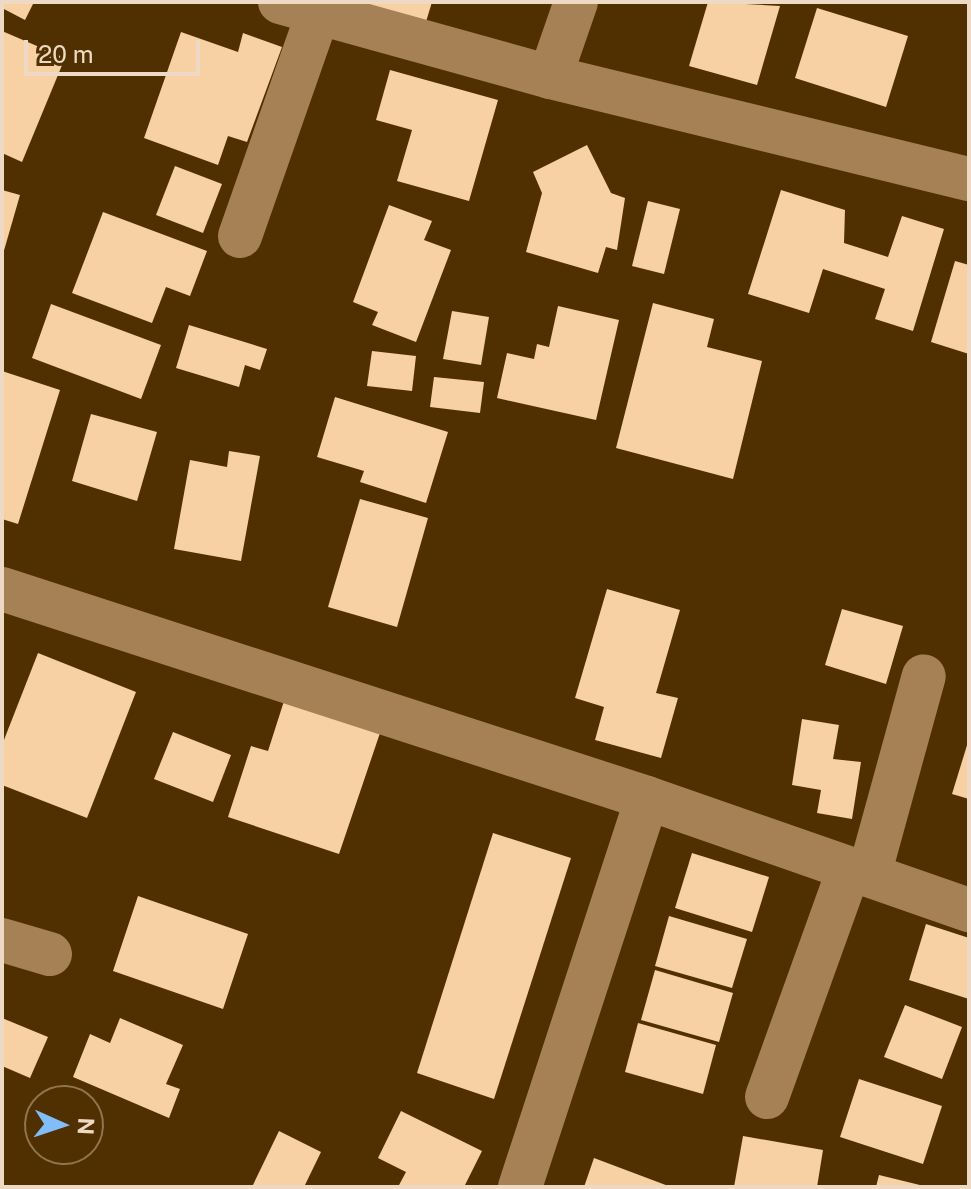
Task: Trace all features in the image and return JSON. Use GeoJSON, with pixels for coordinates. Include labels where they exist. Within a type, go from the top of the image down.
{"type":"FeatureCollection","features":[{"type":"Feature","properties":{"kind":"street"},"geometry":{"type":"LineString","coordinates":[[550,77],[576,2]]}},
{"type":"Feature","properties":{"kind":"street"},"geometry":{"type":"LineString","coordinates":[[240,236],[299,7],[550,77],[969,179]]}},
{"type":"Feature","properties":{"kind":"street"},"geometry":{"type":"LineString","coordinates":[[2,589],[647,798],[969,910]]}},
{"type":"Feature","properties":{"kind":"street"},"geometry":{"type":"LineString","coordinates":[[767,1097],[859,872],[924,676]]}},
{"type":"Feature","properties":{"kind":"street"},"geometry":{"type":"LineString","coordinates":[[520,1187],[647,798]]}},
{"type":"Feature","properties":{"kind":"street"},"geometry":{"type":"LineString","coordinates":[[2,940],[50,954]]}},
{"type":"Feature","properties":{"kind":"building"},"geometry":{"type":"Polygon","coordinates":[[[2,2],[34,2],[25,20],[2,8],[2,2]]]}},
{"type":"Feature","properties":{"kind":"building"},"geometry":{"type":"Polygon","coordinates":[[[356,2],[432,2],[425,25],[356,2]]]}},
{"type":"Feature","properties":{"kind":"building"},"geometry":{"type":"Polygon","coordinates":[[[708,2],[780,6],[757,85],[689,66],[708,2]]]}},
{"type":"Feature","properties":{"kind":"building"},"geometry":{"type":"Polygon","coordinates":[[[817,8],[908,36],[886,107],[795,78],[817,8]]]}},
{"type":"Feature","properties":{"kind":"building"},"geometry":{"type":"Polygon","coordinates":[[[2,31],[65,58],[22,162],[2,153],[2,31]]]}},
{"type":"Feature","properties":{"kind":"building"},"geometry":{"type":"Polygon","coordinates":[[[181,32],[238,52],[243,33],[282,47],[247,142],[228,136],[218,165],[144,138],[181,32]]]}},
{"type":"Feature","properties":{"kind":"building"},"geometry":{"type":"Polygon","coordinates":[[[390,70],[498,100],[469,201],[397,181],[412,130],[376,120],[390,70]]]}},
{"type":"Feature","properties":{"kind":"building"},"geometry":{"type":"Polygon","coordinates":[[[587,145],[611,193],[625,198],[617,250],[606,247],[598,273],[526,252],[542,193],[533,172],[587,145]]]}},
{"type":"Feature","properties":{"kind":"building"},"geometry":{"type":"Polygon","coordinates":[[[175,166],[222,184],[203,233],[156,215],[175,166]]]}},
{"type":"Feature","properties":{"kind":"building"},"geometry":{"type":"Polygon","coordinates":[[[2,190],[20,195],[3,254],[2,254],[2,190]]]}},
{"type":"Feature","properties":{"kind":"building"},"geometry":{"type":"Polygon","coordinates":[[[781,190],[845,210],[844,243],[888,257],[902,216],[944,229],[913,331],[875,319],[885,289],[823,269],[809,313],[748,294],[781,190]]]}},
{"type":"Feature","properties":{"kind":"building"},"geometry":{"type":"Polygon","coordinates":[[[648,201],[680,209],[664,274],[632,266],[648,201]]]}},
{"type":"Feature","properties":{"kind":"building"},"geometry":{"type":"Polygon","coordinates":[[[389,205],[432,221],[424,240],[451,250],[416,342],[372,325],[378,312],[353,302],[389,205]]]}},
{"type":"Feature","properties":{"kind":"building"},"geometry":{"type":"Polygon","coordinates":[[[103,212],[207,251],[190,296],[166,287],[152,323],[72,293],[103,212]]]}},
{"type":"Feature","properties":{"kind":"building"},"geometry":{"type":"Polygon","coordinates":[[[955,261],[969,265],[969,354],[931,342],[955,261]]]}},
{"type":"Feature","properties":{"kind":"building"},"geometry":{"type":"Polygon","coordinates":[[[653,303],[714,319],[707,347],[762,361],[733,479],[616,448],[653,303]]]}},
{"type":"Feature","properties":{"kind":"building"},"geometry":{"type":"Polygon","coordinates":[[[51,304],[161,345],[141,399],[32,358],[51,304]]]}},
{"type":"Feature","properties":{"kind":"building"},"geometry":{"type":"Polygon","coordinates":[[[558,306],[619,320],[596,420],[497,398],[507,353],[534,359],[537,344],[549,347],[558,306]]]}},
{"type":"Feature","properties":{"kind":"building"},"geometry":{"type":"Polygon","coordinates":[[[452,311],[489,317],[481,365],[443,359],[452,311]]]}},
{"type":"Feature","properties":{"kind":"building"},"geometry":{"type":"Polygon","coordinates":[[[189,325],[267,349],[260,370],[245,365],[239,387],[176,368],[189,325]]]}},
{"type":"Feature","properties":{"kind":"building"},"geometry":{"type":"Polygon","coordinates":[[[372,351],[416,356],[412,391],[367,386],[372,351]]]}},
{"type":"Feature","properties":{"kind":"building"},"geometry":{"type":"Polygon","coordinates":[[[2,371],[60,390],[18,524],[2,519],[2,371]]]}},
{"type":"Feature","properties":{"kind":"building"},"geometry":{"type":"Polygon","coordinates":[[[434,377],[484,382],[480,413],[430,407],[434,377]]]}},
{"type":"Feature","properties":{"kind":"building"},"geometry":{"type":"Polygon","coordinates":[[[335,397],[448,432],[426,503],[360,482],[364,471],[317,457],[335,397]]]}},
{"type":"Feature","properties":{"kind":"building"},"geometry":{"type":"Polygon","coordinates":[[[91,414],[157,432],[137,501],[72,481],[91,414]]]}},
{"type":"Feature","properties":{"kind":"building"},"geometry":{"type":"Polygon","coordinates":[[[229,451],[260,456],[241,561],[174,549],[190,460],[227,467],[229,451]]]}},
{"type":"Feature","properties":{"kind":"building"},"geometry":{"type":"Polygon","coordinates":[[[360,499],[428,518],[397,627],[328,607],[360,499]]]}},
{"type":"Feature","properties":{"kind":"building"},"geometry":{"type":"Polygon","coordinates":[[[607,589],[680,610],[656,693],[678,698],[661,758],[595,740],[604,707],[575,698],[607,589]]]}},
{"type":"Feature","properties":{"kind":"building"},"geometry":{"type":"Polygon","coordinates":[[[842,609],[903,626],[886,684],[825,665],[842,609]]]}},
{"type":"Feature","properties":{"kind":"building"},"geometry":{"type":"Polygon","coordinates":[[[38,653],[136,692],[87,818],[2,785],[2,745],[38,653]]]}},
{"type":"Feature","properties":{"kind":"building"},"geometry":{"type":"Polygon","coordinates":[[[284,701],[380,733],[339,854],[228,817],[251,746],[268,751],[284,701]]]}},
{"type":"Feature","properties":{"kind":"building"},"geometry":{"type":"Polygon","coordinates":[[[802,719],[839,725],[833,759],[861,762],[852,819],[817,813],[821,790],[792,785],[802,719]]]}},
{"type":"Feature","properties":{"kind":"building"},"geometry":{"type":"Polygon","coordinates":[[[173,732],[231,755],[213,802],[154,779],[173,732]]]}},
{"type":"Feature","properties":{"kind":"building"},"geometry":{"type":"Polygon","coordinates":[[[969,742],[969,799],[952,794],[969,742]]]}},
{"type":"Feature","properties":{"kind":"building"},"geometry":{"type":"Polygon","coordinates":[[[493,833],[571,858],[494,1099],[417,1073],[493,833]]]}},
{"type":"Feature","properties":{"kind":"building"},"geometry":{"type":"Polygon","coordinates":[[[692,853],[769,877],[752,932],[675,908],[692,853]]]}},
{"type":"Feature","properties":{"kind":"building"},"geometry":{"type":"Polygon","coordinates":[[[138,896],[248,934],[223,1009],[113,971],[138,896]]]}},
{"type":"Feature","properties":{"kind":"building"},"geometry":{"type":"Polygon","coordinates":[[[669,916],[747,939],[732,988],[655,966],[669,916]]]}},
{"type":"Feature","properties":{"kind":"building"},"geometry":{"type":"Polygon","coordinates":[[[926,924],[969,938],[969,999],[909,980],[926,924]]]}},
{"type":"Feature","properties":{"kind":"building"},"geometry":{"type":"Polygon","coordinates":[[[655,970],[733,993],[719,1042],[641,1020],[655,970]]]}},
{"type":"Feature","properties":{"kind":"building"},"geometry":{"type":"Polygon","coordinates":[[[905,1005],[962,1027],[942,1079],[884,1057],[905,1005]]]}},
{"type":"Feature","properties":{"kind":"building"},"geometry":{"type":"Polygon","coordinates":[[[2,1018],[48,1037],[30,1078],[2,1066],[2,1018]]]}},
{"type":"Feature","properties":{"kind":"building"},"geometry":{"type":"Polygon","coordinates":[[[120,1018],[183,1045],[166,1084],[180,1089],[169,1118],[104,1090],[104,1085],[92,1085],[73,1077],[90,1034],[110,1043],[120,1018]]]}},
{"type":"Feature","properties":{"kind":"building"},"geometry":{"type":"Polygon","coordinates":[[[638,1023],[716,1045],[703,1094],[625,1072],[638,1023]]]}},
{"type":"Feature","properties":{"kind":"building"},"geometry":{"type":"Polygon","coordinates":[[[859,1079],[942,1106],[923,1164],[840,1137],[859,1079]]]}},
{"type":"Feature","properties":{"kind":"building"},"geometry":{"type":"Polygon","coordinates":[[[401,1111],[482,1151],[464,1187],[398,1187],[406,1172],[378,1158],[401,1111]]]}},
{"type":"Feature","properties":{"kind":"building"},"geometry":{"type":"Polygon","coordinates":[[[279,1131],[321,1152],[304,1187],[252,1187],[279,1131]]]}},
{"type":"Feature","properties":{"kind":"building"},"geometry":{"type":"Polygon","coordinates":[[[743,1136],[823,1150],[817,1187],[734,1187],[743,1136]]]}},
{"type":"Feature","properties":{"kind":"building"},"geometry":{"type":"Polygon","coordinates":[[[594,1158],[671,1187],[584,1187],[594,1158]]]}},
{"type":"Feature","properties":{"kind":"building"},"geometry":{"type":"Polygon","coordinates":[[[879,1175],[924,1186],[924,1187],[876,1187],[879,1175]]]}}]}
